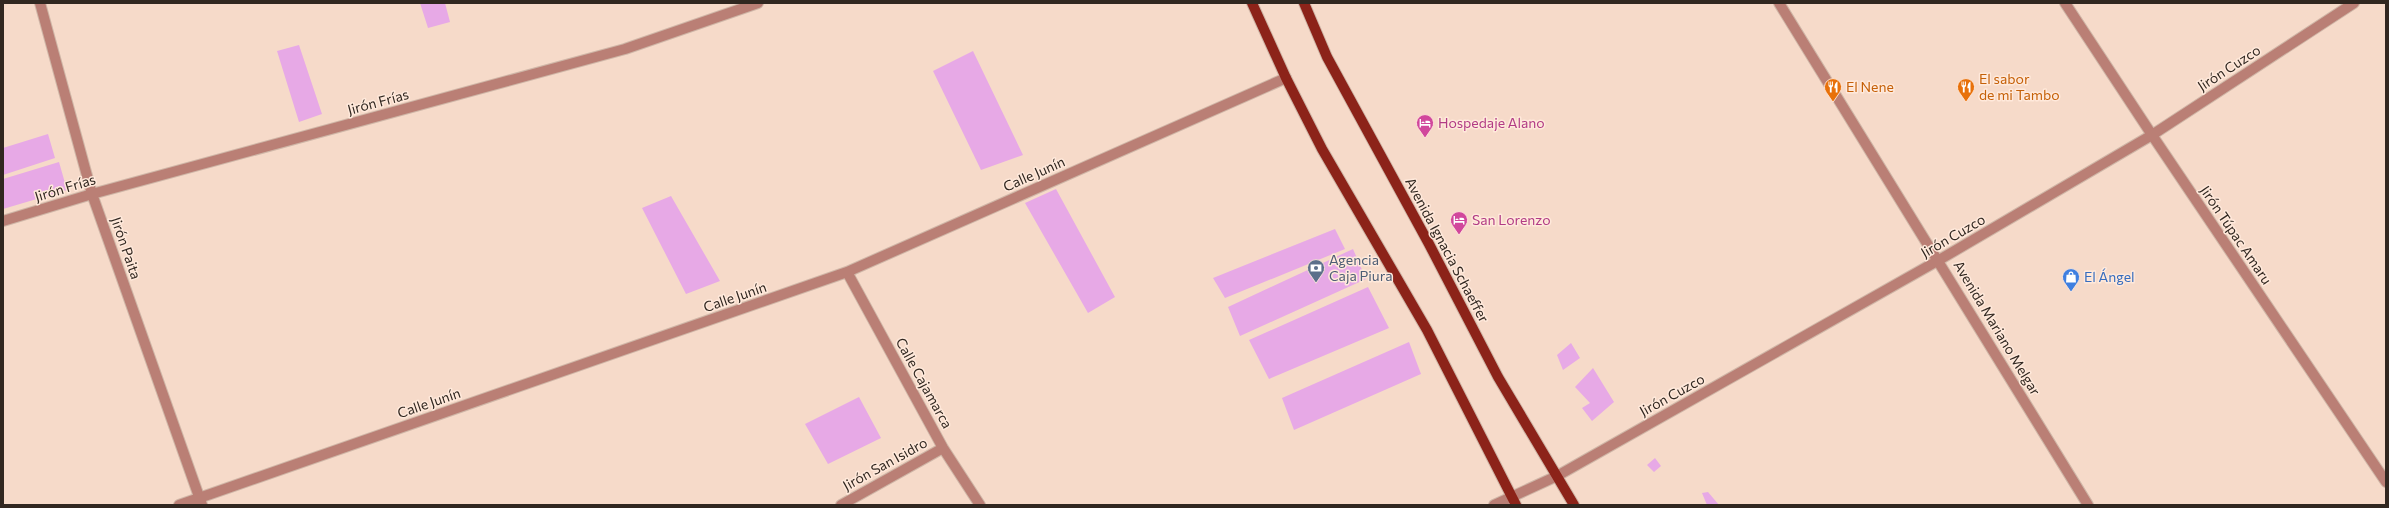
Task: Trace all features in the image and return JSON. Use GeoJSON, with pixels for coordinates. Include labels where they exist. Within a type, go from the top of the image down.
{"type":"FeatureCollection","features":[{"type":"Feature","properties":{"kind":"main road"},"geometry":{"type":"LineString","coordinates":[[1252,3],[1286,78],[1322,149],[1427,330],[1514,501]]}},
{"type":"Feature","properties":{"kind":"main road","name":"Avenida Ignacia Schaeffer"},"geometry":{"type":"LineString","coordinates":[[1304,3],[1327,57],[1429,244],[1498,377],[1574,505]]}},
{"type":"Feature","properties":{"kind":"street","name":"Jirón Paita"},"geometry":{"type":"LineString","coordinates":[[40,3],[92,194],[200,502]]}},
{"type":"Feature","properties":{"kind":"street","name":"Jirón Frías"},"geometry":{"type":"LineString","coordinates":[[3,221],[92,194],[625,49],[758,3]]}},
{"type":"Feature","properties":{"kind":"street","name":"Avenida Mariano Melgar"},"geometry":{"type":"LineString","coordinates":[[1779,3],[1939,260],[2088,505]]}},
{"type":"Feature","properties":{"kind":"street","name":"Jirón Túpac Amaru"},"geometry":{"type":"LineString","coordinates":[[2065,3],[2152,135],[2386,482]]}},
{"type":"Feature","properties":{"kind":"street","name":"Jirón Cuzco"},"geometry":{"type":"LineString","coordinates":[[1494,505],[1514,501],[1939,260],[2152,135],[2354,3]]}},
{"type":"Feature","properties":{"kind":"street","name":"Calle Junín"},"geometry":{"type":"LineString","coordinates":[[179,505],[200,502],[847,272],[1286,78]]}},
{"type":"Feature","properties":{"kind":"street","name":"Calle Cajamarca"},"geometry":{"type":"LineString","coordinates":[[847,272],[944,448],[980,505]]}},
{"type":"Feature","properties":{"kind":"street","name":"Jirón San Isidro"},"geometry":{"type":"LineString","coordinates":[[841,505],[944,448]]}},
{"type":"Feature","properties":{"kind":"building"},"geometry":{"type":"Polygon","coordinates":[[[420,3],[445,3],[450,22],[428,28],[420,3]]]}},
{"type":"Feature","properties":{"kind":"building"},"geometry":{"type":"Polygon","coordinates":[[[299,45],[322,114],[299,122],[277,51],[299,45]]]}},
{"type":"Feature","properties":{"kind":"building"},"geometry":{"type":"Polygon","coordinates":[[[973,51],[1023,155],[981,170],[933,71],[973,51]]]}},
{"type":"Feature","properties":{"kind":"building"},"geometry":{"type":"Polygon","coordinates":[[[48,134],[55,158],[3,175],[3,148],[48,134]]]}},
{"type":"Feature","properties":{"kind":"building"},"geometry":{"type":"Polygon","coordinates":[[[59,162],[67,190],[3,209],[3,179],[59,162]]]}},
{"type":"Feature","properties":{"kind":"building"},"geometry":{"type":"Polygon","coordinates":[[[1056,189],[1115,297],[1088,313],[1025,203],[1056,189]]]}},
{"type":"Feature","properties":{"kind":"building"},"geometry":{"type":"Polygon","coordinates":[[[671,196],[720,281],[686,294],[642,208],[671,196]]]}},
{"type":"Feature","properties":{"kind":"building"},"geometry":{"type":"Polygon","coordinates":[[[1335,229],[1345,249],[1225,298],[1213,278],[1335,229]]]}},
{"type":"Feature","properties":{"kind":"building"},"geometry":{"type":"Polygon","coordinates":[[[1353,249],[1366,279],[1240,336],[1228,307],[1353,249]]]}},
{"type":"Feature","properties":{"kind":"building"},"geometry":{"type":"Polygon","coordinates":[[[1368,287],[1389,328],[1269,379],[1249,340],[1368,287]]]}},
{"type":"Feature","properties":{"kind":"building"},"geometry":{"type":"Polygon","coordinates":[[[1409,342],[1421,374],[1294,430],[1282,398],[1409,342]]]}},
{"type":"Feature","properties":{"kind":"building"},"geometry":{"type":"Polygon","coordinates":[[[1571,343],[1580,358],[1563,370],[1557,355],[1571,343]]]}},
{"type":"Feature","properties":{"kind":"building"},"geometry":{"type":"Polygon","coordinates":[[[1593,368],[1614,402],[1592,421],[1582,408],[1590,403],[1575,387],[1593,368]]]}},
{"type":"Feature","properties":{"kind":"building"},"geometry":{"type":"Polygon","coordinates":[[[859,397],[881,438],[828,464],[805,424],[859,397]]]}},
{"type":"Feature","properties":{"kind":"building"},"geometry":{"type":"Polygon","coordinates":[[[1655,458],[1661,466],[1654,472],[1647,465],[1655,458]]]}},
{"type":"Feature","properties":{"kind":"building"},"geometry":{"type":"Polygon","coordinates":[[[1708,492],[1719,505],[1707,505],[1702,493],[1708,492]]]}},
{"type":"Feature","properties":{"kind":"place","name":"El Nene"},"geometry":{"type":"Point","coordinates":[1833,102]}},
{"type":"Feature","properties":{"kind":"place","name":"El sabor de mi Tambo"},"geometry":{"type":"Point","coordinates":[1966,102]}},
{"type":"Feature","properties":{"kind":"place","name":"Hospedaje Alano"},"geometry":{"type":"Point","coordinates":[1425,138]}},
{"type":"Feature","properties":{"kind":"place","name":"San Lorenzo"},"geometry":{"type":"Point","coordinates":[1459,235]}},
{"type":"Feature","properties":{"kind":"place","name":"Agencia Caja Piura"},"geometry":{"type":"Point","coordinates":[1316,283]}},
{"type":"Feature","properties":{"kind":"place","name":"El Ángel"},"geometry":{"type":"Point","coordinates":[2071,292]}}]}
